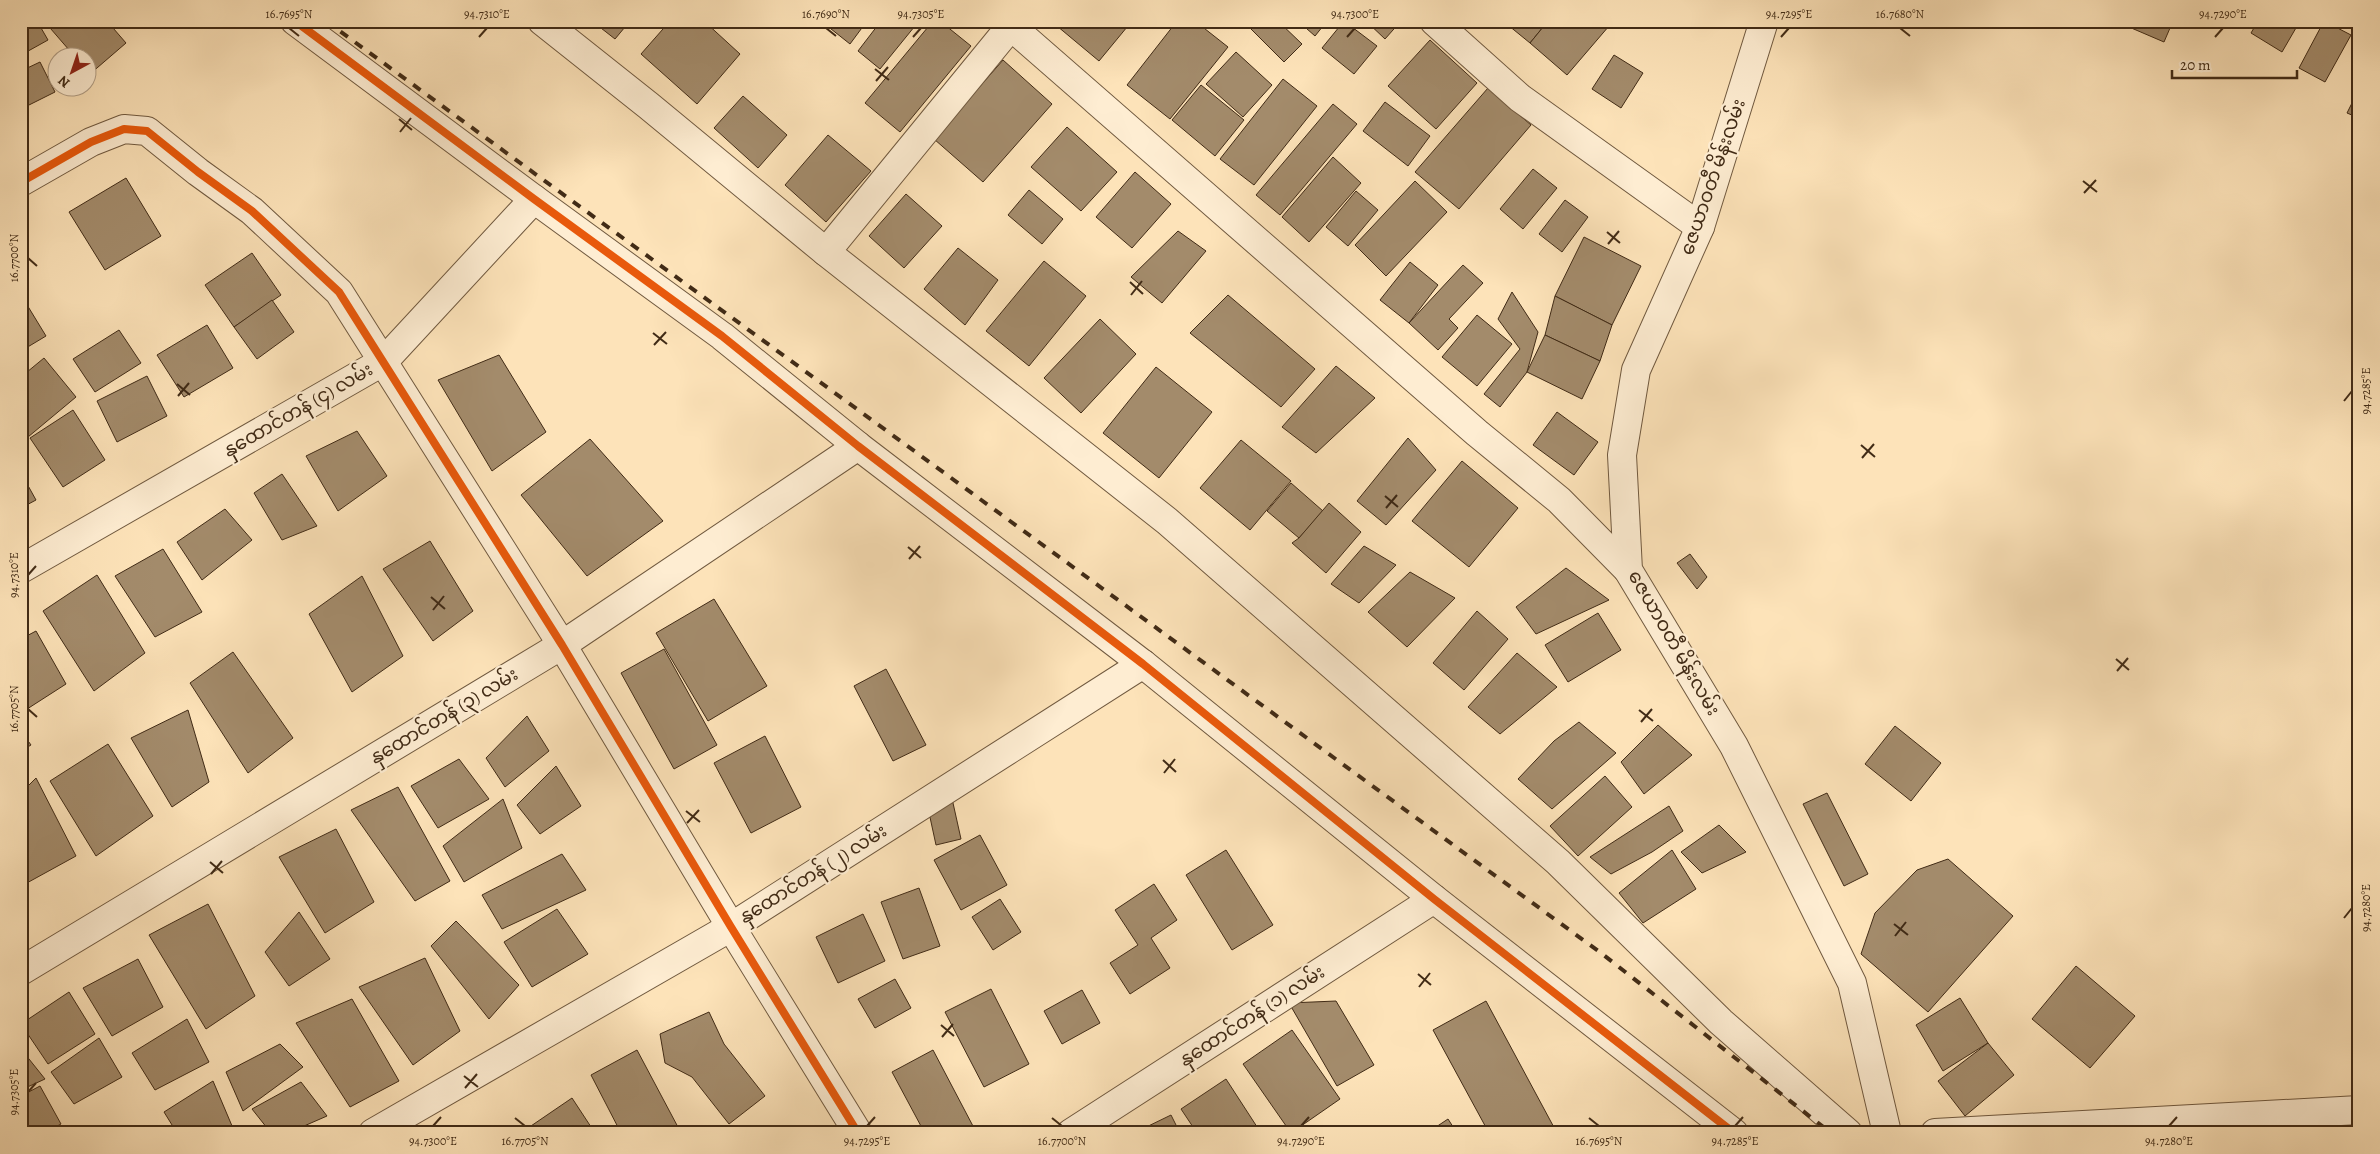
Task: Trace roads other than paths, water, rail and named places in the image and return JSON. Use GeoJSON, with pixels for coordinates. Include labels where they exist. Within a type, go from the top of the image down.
{"type":"FeatureCollection","features":[{"type":"Feature","properties":{"kind":"street"},"geometry":{"type":"LineString","coordinates":[[295,21],[722,336],[858,446],[1143,664],[1434,899],[1734,1133]]}},
{"type":"Feature","properties":{"kind":"street"},"geometry":{"type":"LineString","coordinates":[[542,21],[649,106],[826,252],[1167,521],[1558,862],[1722,1022],[1848,1133]]}},
{"type":"Feature","properties":{"kind":"street"},"geometry":{"type":"LineString","coordinates":[[1434,21],[1520,98],[1700,227]]}},
{"type":"Feature","properties":{"kind":"street","name":"ဇေယာဝတီ မိန်းလမ်း"},"geometry":{"type":"LineString","coordinates":[[1764,21],[1700,227],[1636,370],[1622,455],[1628,570],[1734,746],[1852,983],[1887,1133]]}},
{"type":"Feature","properties":{"kind":"street"},"geometry":{"type":"LineString","coordinates":[[826,252],[1010,23],[1477,433],[1559,500],[1628,570]]}},
{"type":"Feature","properties":{"kind":"street"},"geometry":{"type":"LineString","coordinates":[[21,182],[91,142],[124,129],[148,131],[198,172],[252,210],[339,292],[562,645],[731,927],[858,1133]]}},
{"type":"Feature","properties":{"kind":"street","name":"နှထောင်တန် (၄) လမ်း"},"geometry":{"type":"LineString","coordinates":[[21,569],[384,361],[534,199]]}},
{"type":"Feature","properties":{"kind":"street","name":"နှထောင်တန် (၃) လမ်း"},"geometry":{"type":"LineString","coordinates":[[21,971],[562,645],[858,446]]}},
{"type":"Feature","properties":{"kind":"street","name":"နှထောင်တန် (၂) လမ်း"},"geometry":{"type":"LineString","coordinates":[[373,1133],[731,927],[1143,664]]}},
{"type":"Feature","properties":{"kind":"street","name":"နှထောင်တန် (၁) လမ်း"},"geometry":{"type":"LineString","coordinates":[[1071,1133],[1434,899]]}},
{"type":"Feature","properties":{"kind":"street"},"geometry":{"type":"LineString","coordinates":[[1935,1133],[2359,1110]]}},
{"type":"Feature","properties":{"kind":"railway"},"geometry":{"type":"LineString","coordinates":[[326,21],[1601,953],[1831,1133]]}}]}
